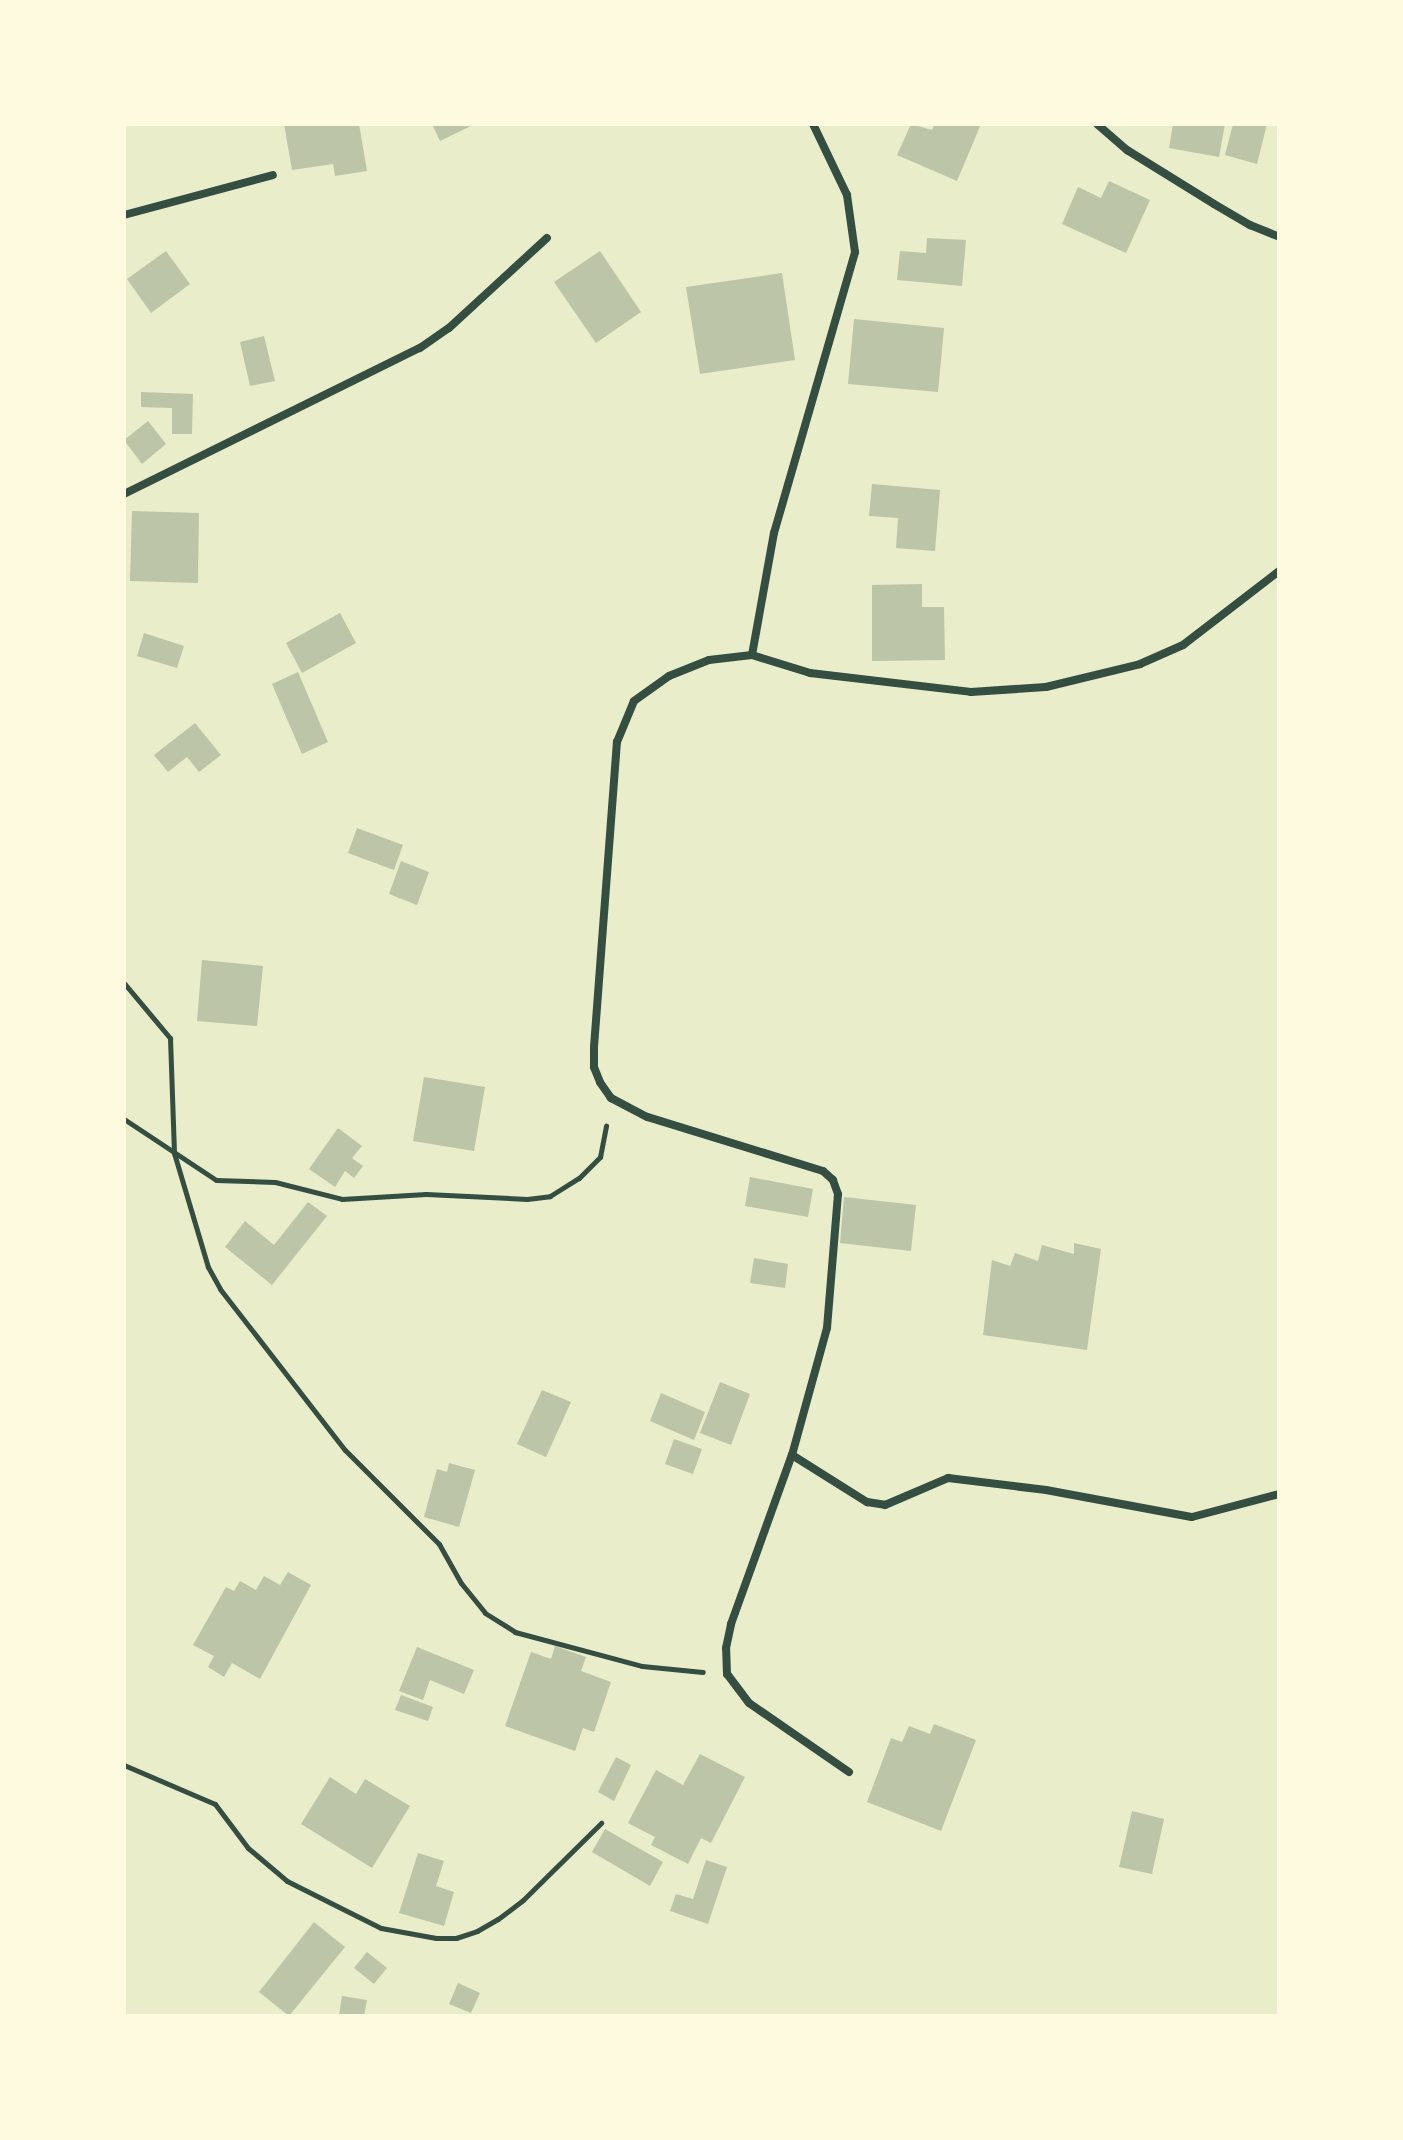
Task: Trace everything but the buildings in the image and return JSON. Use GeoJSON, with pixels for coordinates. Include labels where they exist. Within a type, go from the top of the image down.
{"type":"FeatureCollection","features":[{"type":"Feature","properties":{"kind":"street"},"geometry":{"type":"LineString","coordinates":[[752,655],[774,533],[855,252],[847,195],[813,124]]}},
{"type":"Feature","properties":{"kind":"street"},"geometry":{"type":"LineString","coordinates":[[1097,124],[1127,150],[1201,196],[1250,225],[1279,237]]}},
{"type":"Feature","properties":{"kind":"street"},"geometry":{"type":"LineString","coordinates":[[124,215],[273,175]]}},
{"type":"Feature","properties":{"kind":"street"},"geometry":{"type":"LineString","coordinates":[[124,494],[420,348],[449,328],[547,238]]}},
{"type":"Feature","properties":{"kind":"street"},"geometry":{"type":"LineString","coordinates":[[849,1772],[749,1703],[727,1674],[726,1648],[731,1624],[792,1455],[827,1328],[838,1194],[833,1180],[823,1171],[647,1117],[611,1098],[594,1067],[617,742],[634,701],[669,676],[709,660],[752,655],[810,673],[971,692],[1046,687],[1140,664],[1183,645],[1279,571]]}},
{"type":"Feature","properties":{"kind":"street"},"geometry":{"type":"LineString","coordinates":[[792,1455],[867,1502],[885,1505],[948,1478],[1046,1490],[1192,1517],[1279,1494]]}},
{"type":"Feature","properties":{"kind":"path"},"geometry":{"type":"LineString","coordinates":[[124,983],[170,1038],[174,1153],[193,1225],[208,1267],[220,1289],[345,1450],[439,1544],[461,1583],[485,1613],[515,1632],[642,1666],[727,1674]]}},
{"type":"Feature","properties":{"kind":"path"},"geometry":{"type":"LineString","coordinates":[[124,1119],[216,1180],[275,1182],[325,1197],[426,1194],[527,1199],[550,1196],[579,1178],[600,1157],[611,1098]]}},
{"type":"Feature","properties":{"kind":"path"},"geometry":{"type":"LineString","coordinates":[[124,1765],[215,1804],[248,1848],[287,1881],[381,1928],[436,1938],[466,1935],[498,1919],[523,1900],[601,1823]]}}]}
